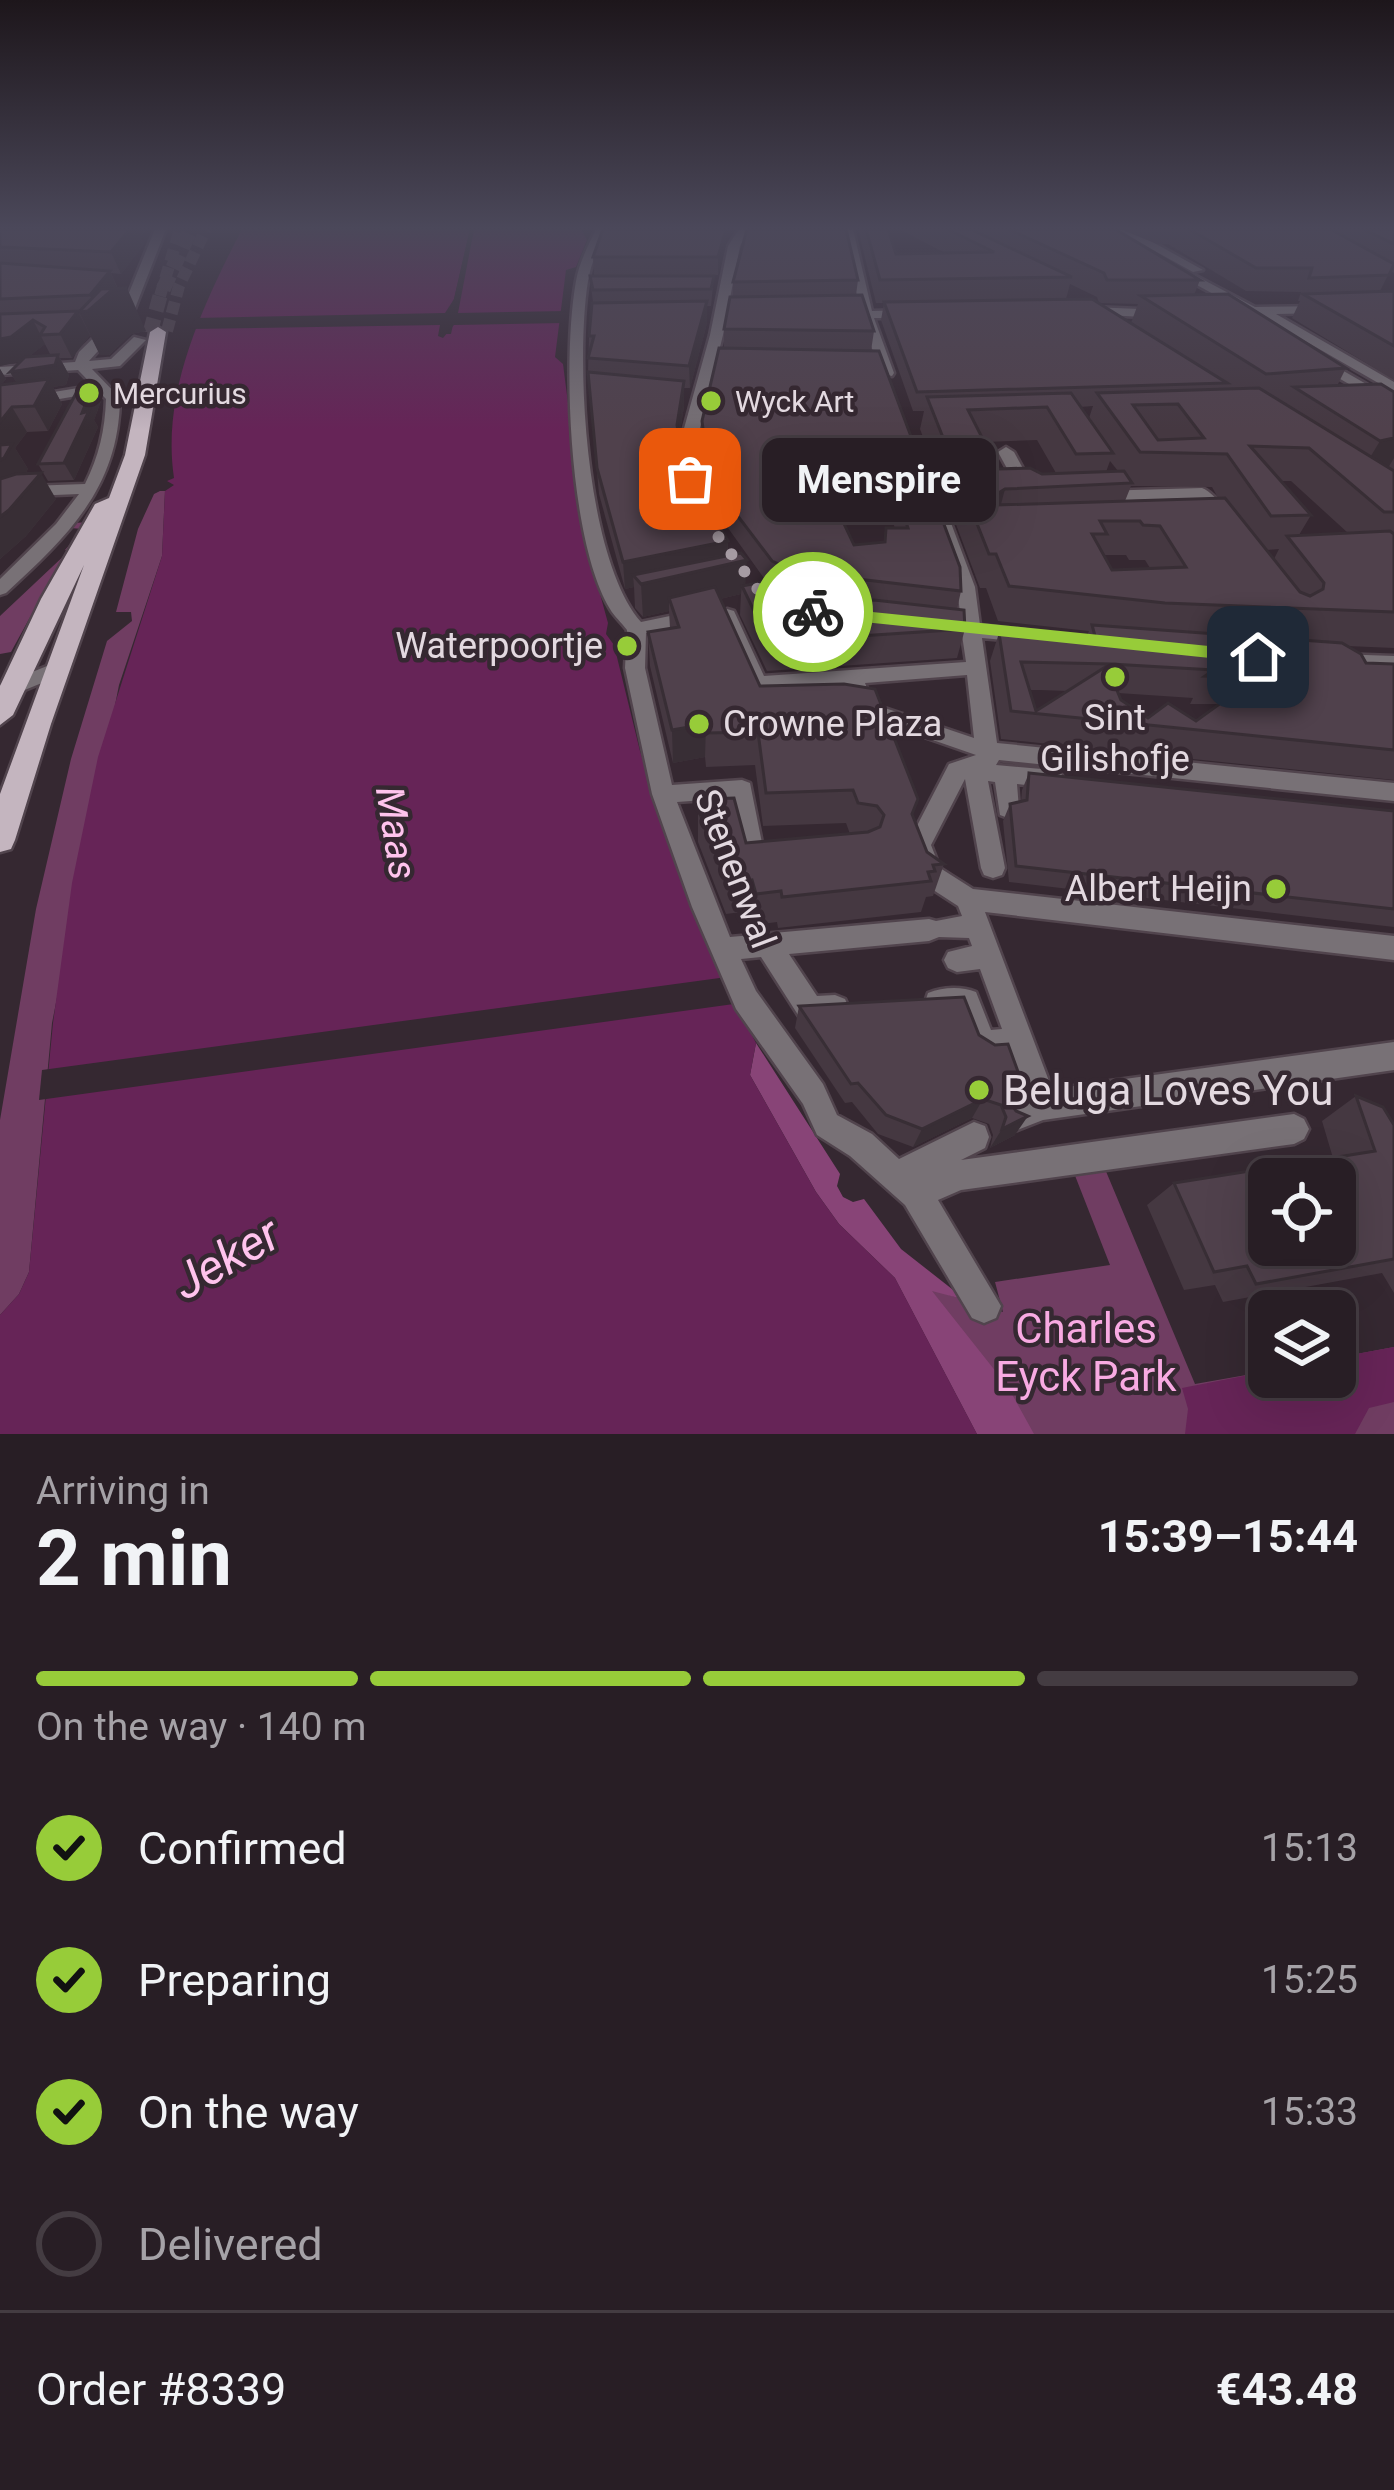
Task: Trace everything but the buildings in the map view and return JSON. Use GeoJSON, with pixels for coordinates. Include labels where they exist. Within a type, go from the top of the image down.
{"type":"FeatureCollection","features":[{"type":"Feature","properties":{"kind":"main road"},"geometry":{"type":"LineString","coordinates":[[5,690],[89,506],[125,456],[149,335]]}},
{"type":"Feature","properties":{"kind":"main road"},"geometry":{"type":"LineString","coordinates":[[0,840],[136,455],[149,335]]}},
{"type":"Feature","properties":{"kind":"street"},"geometry":{"type":"LineString","coordinates":[[0,403],[75,398],[85,371],[84,355],[116,326],[133,296]]}},
{"type":"Feature","properties":{"kind":"street"},"geometry":{"type":"LineString","coordinates":[[581,296],[577,387],[591,515],[613,602],[623,620],[637,629],[735,608],[757,684],[974,668]]}},
{"type":"Feature","properties":{"kind":"street"},"geometry":{"type":"LineString","coordinates":[[706,517],[690,479],[691,428],[723,296]]}},
{"type":"Feature","properties":{"kind":"street"},"geometry":{"type":"LineString","coordinates":[[863,296],[891,384]]}},
{"type":"Feature","properties":{"kind":"street"},"geometry":{"type":"LineString","coordinates":[[1205,296],[1209,299]]}},
{"type":"Feature","properties":{"kind":"street"},"geometry":{"type":"LineString","coordinates":[[1205,296],[1231,305],[1394,406]]}},
{"type":"Feature","properties":{"kind":"street"},"geometry":{"type":"LineString","coordinates":[[1231,305],[1334,296]]}},
{"type":"Feature","properties":{"kind":"street"},"geometry":{"type":"LineString","coordinates":[[1190,300],[1209,299],[1275,316],[1394,388]]}},
{"type":"Feature","properties":{"kind":"street"},"geometry":{"type":"LineString","coordinates":[[1095,310],[1168,301]]}},
{"type":"Feature","properties":{"kind":"street"},"geometry":{"type":"LineString","coordinates":[[1231,305],[1225,317],[1250,334]]}},
{"type":"Feature","properties":{"kind":"street"},"geometry":{"type":"LineString","coordinates":[[1254,311],[1347,308]]}},
{"type":"Feature","properties":{"kind":"street"},"geometry":{"type":"LineString","coordinates":[[1065,310],[1179,314]]}},
{"type":"Feature","properties":{"kind":"street"},"geometry":{"type":"LineString","coordinates":[[1254,311],[1328,365]]}},
{"type":"Feature","properties":{"kind":"street"},"geometry":{"type":"LineString","coordinates":[[825,315],[933,313]]}},
{"type":"Feature","properties":{"kind":"street"},"geometry":{"type":"LineString","coordinates":[[695,316],[740,315]]}},
{"type":"Feature","properties":{"kind":"street"},"geometry":{"type":"LineString","coordinates":[[582,316],[604,316]]}},
{"type":"Feature","properties":{"kind":"street"},"geometry":{"type":"LineString","coordinates":[[93,327],[116,326]]}},
{"type":"Feature","properties":{"kind":"street"},"geometry":{"type":"LineString","coordinates":[[0,371],[85,371],[115,363],[149,335]]}},
{"type":"Feature","properties":{"kind":"street"},"geometry":{"type":"LineString","coordinates":[[0,403],[46,352]]}},
{"type":"Feature","properties":{"kind":"street"},"geometry":{"type":"LineString","coordinates":[[710,364],[732,364]]}},
{"type":"Feature","properties":{"kind":"street"},"geometry":{"type":"LineString","coordinates":[[863,365],[884,366]]}},
{"type":"Feature","properties":{"kind":"street"},"geometry":{"type":"LineString","coordinates":[[0,589],[89,506],[103,468],[114,405],[109,392],[85,371]]}},
{"type":"Feature","properties":{"kind":"street"},"geometry":{"type":"LineString","coordinates":[[1309,371],[1394,424]]}},
{"type":"Feature","properties":{"kind":"street"},"geometry":{"type":"LineString","coordinates":[[577,387],[597,389]]}},
{"type":"Feature","properties":{"kind":"street"},"geometry":{"type":"LineString","coordinates":[[678,396],[698,398]]}},
{"type":"Feature","properties":{"kind":"street"},"geometry":{"type":"LineString","coordinates":[[913,443],[956,532],[972,630],[982,719],[980,764],[998,884]]}},
{"type":"Feature","properties":{"kind":"street"},"geometry":{"type":"LineString","coordinates":[[1006,452],[1031,498],[1053,497]]}},
{"type":"Feature","properties":{"kind":"street"},"geometry":{"type":"LineString","coordinates":[[29,491],[42,464]]}},
{"type":"Feature","properties":{"kind":"street"},"geometry":{"type":"LineString","coordinates":[[1107,476],[1125,503]]}},
{"type":"Feature","properties":{"kind":"street"},"geometry":{"type":"LineString","coordinates":[[0,501],[29,491],[89,506]]}},
{"type":"Feature","properties":{"kind":"street"},"geometry":{"type":"LineString","coordinates":[[1075,496],[1125,503],[1202,493],[1225,522],[1221,529],[1192,524]]}},
{"type":"Feature","properties":{"kind":"street"},"geometry":{"type":"LineString","coordinates":[[613,602],[634,597]]}},
{"type":"Feature","properties":{"kind":"street"},"geometry":{"type":"LineString","coordinates":[[925,624],[1043,638]]}},
{"type":"Feature","properties":{"kind":"street","name":"Stenenwal"},"geometry":{"type":"LineString","coordinates":[[637,629],[635,668],[663,794],[746,1000],[814,1094],[827,1125],[862,1144],[906,1185],[984,1306]]}},
{"type":"Feature","properties":{"kind":"street"},"geometry":{"type":"LineString","coordinates":[[1319,660],[1394,662]]}},
{"type":"Feature","properties":{"kind":"street"},"geometry":{"type":"LineString","coordinates":[[5,690],[57,669]]}},
{"type":"Feature","properties":{"kind":"street"},"geometry":{"type":"LineString","coordinates":[[852,677],[865,709],[980,764],[1394,815]]}},
{"type":"Feature","properties":{"kind":"street"},"geometry":{"type":"LineString","coordinates":[[980,764],[1394,792]]}},
{"type":"Feature","properties":{"kind":"street"},"geometry":{"type":"LineString","coordinates":[[980,764],[1008,808]]}},
{"type":"Feature","properties":{"kind":"street"},"geometry":{"type":"LineString","coordinates":[[980,764],[917,845],[930,875],[968,899],[1020,1041],[1029,1110],[1394,1057]]}},
{"type":"Feature","properties":{"kind":"street"},"geometry":{"type":"LineString","coordinates":[[663,794],[742,789],[752,860],[796,855]]}},
{"type":"Feature","properties":{"kind":"street"},"geometry":{"type":"LineString","coordinates":[[968,899],[998,884],[1394,948]]}},
{"type":"Feature","properties":{"kind":"street"},"geometry":{"type":"LineString","coordinates":[[722,949],[976,926]]}},
{"type":"Feature","properties":{"kind":"street"},"geometry":{"type":"LineString","coordinates":[[768,946],[810,1009],[854,1006]]}},
{"type":"Feature","properties":{"kind":"street"},"geometry":{"type":"LineString","coordinates":[[957,960],[989,956]]}},
{"type":"Feature","properties":{"kind":"street"},"geometry":{"type":"LineString","coordinates":[[899,1004],[966,1000],[982,1044],[1020,1041]]}},
{"type":"Feature","properties":{"kind":"street"},"geometry":{"type":"LineString","coordinates":[[906,1185],[1294,1129]]}},
{"type":"Feature","properties":{"kind":"street"},"geometry":{"type":"LineString","coordinates":[[906,1185],[974,1137]]}},
{"type":"Feature","properties":{"kind":"green space"},"geometry":{"type":"Polygon","coordinates":[[[165,491],[162,556],[119,685],[52,1023],[29,1272],[19,1294],[0,1315],[0,1120],[36,909],[71,759],[107,641],[132,621],[131,612],[116,612],[138,529],[154,494],[165,491]]]}},
{"type":"Feature","properties":{"kind":"green space"},"geometry":{"type":"Polygon","coordinates":[[[91,522],[58,566],[11,652],[0,654],[0,616],[69,551],[65,550],[83,529],[70,528],[74,523],[91,522]]]}},
{"type":"Feature","properties":{"kind":"green space","name":"Charles Eyck Park"},"geometry":{"type":"Polygon","coordinates":[[[1105,1169],[1195,1384],[1248,1375],[1248,1398],[1356,1398],[1356,1354],[1394,1347],[1394,1434],[977,1434],[895,1278],[1003,1312],[995,1282],[1110,1265],[1074,1173],[1105,1169]]]}},
{"type":"Feature","properties":{"kind":"shaded area"},"geometry":{"type":"Polygon","coordinates":[[[756,1043],[840,1174],[837,1186],[843,1197],[853,1202],[864,1199],[901,1249],[966,1300],[932,1291],[1008,1387],[1034,1434],[977,1434],[895,1278],[839,1224],[816,1192],[750,1075],[756,1043]]]}},
{"type":"Feature","properties":{"kind":"water"},"geometry":{"type":"Polygon","coordinates":[[[210,296],[455,296],[439,334],[451,334],[459,296],[563,296],[555,357],[563,364],[586,543],[608,623],[606,634],[614,645],[640,751],[692,905],[720,975],[756,1043],[750,1075],[816,1192],[839,1224],[895,1278],[977,1434],[0,1434],[0,1315],[19,1294],[29,1272],[72,883],[98,757],[162,556],[165,491],[174,485],[167,481],[174,478],[174,414],[210,296]]]}},
{"type":"Feature","properties":{"kind":"water"},"geometry":{"type":"Polygon","coordinates":[[[1394,1347],[1394,1402],[1369,1408],[1355,1434],[1185,1434],[1188,1409],[1182,1388],[1248,1375],[1248,1398],[1356,1398],[1356,1354],[1394,1347]]]}},
{"type":"Feature","properties":{"kind":"pier"},"geometry":{"type":"Polygon","coordinates":[[[461,296],[458,313],[566,311],[564,323],[454,325],[443,338],[438,336],[440,325],[190,329],[195,318],[445,313],[461,296]]]}},
{"type":"Feature","properties":{"kind":"pier"},"geometry":{"type":"Polygon","coordinates":[[[727,977],[741,1003],[39,1100],[42,1070],[727,977]]]}},
{"type":"Feature","properties":{"kind":"tunnel"},"geometry":{"type":"LineString","coordinates":[[150,333],[160,296]]}},
{"type":"Feature","properties":{"kind":"tunnel"},"geometry":{"type":"LineString","coordinates":[[167,331],[176,296]]}},
{"type":"Feature","properties":{"kind":"way so far"},"geometry":{"type":"LineString","coordinates":[[690,479],[714,531],[765,599],[813,612]]}},
{"type":"Feature","properties":{"kind":"place","name":"Mercurius"},"geometry":{"type":"Point","coordinates":[89,393]}},
{"type":"Feature","properties":{"kind":"place","name":"Wyck Art"},"geometry":{"type":"Point","coordinates":[711,401]}},
{"type":"Feature","properties":{"kind":"place","name":"Menspire"},"geometry":{"type":"Point","coordinates":[690,479]}},
{"type":"Feature","properties":{"kind":"place","name":"Waterpoortje"},"geometry":{"type":"Point","coordinates":[627,646]}},
{"type":"Feature","properties":{"kind":"place","name":"Sint Gilishofje"},"geometry":{"type":"Point","coordinates":[1115,677]}},
{"type":"Feature","properties":{"kind":"place","name":"Crowne Plaza"},"geometry":{"type":"Point","coordinates":[699,724]}},
{"type":"Feature","properties":{"kind":"place","name":"Albert Heijn"},"geometry":{"type":"Point","coordinates":[1276,889]}},
{"type":"Feature","properties":{"kind":"place","name":"Beluga Loves You"},"geometry":{"type":"Point","coordinates":[979,1090]}},
{"type":"Feature","properties":{"kind":"route"},"geometry":{"type":"LineString","coordinates":[[813,612],[1258,657]]}},
{"type":"Feature","properties":{"kind":"water label","name":"Maas"},"geometry":{"type":"Point","coordinates":[396,833]}},
{"type":"Feature","properties":{"kind":"water label","name":"Jeker"},"geometry":{"type":"Point","coordinates":[226,1258]}}]}
